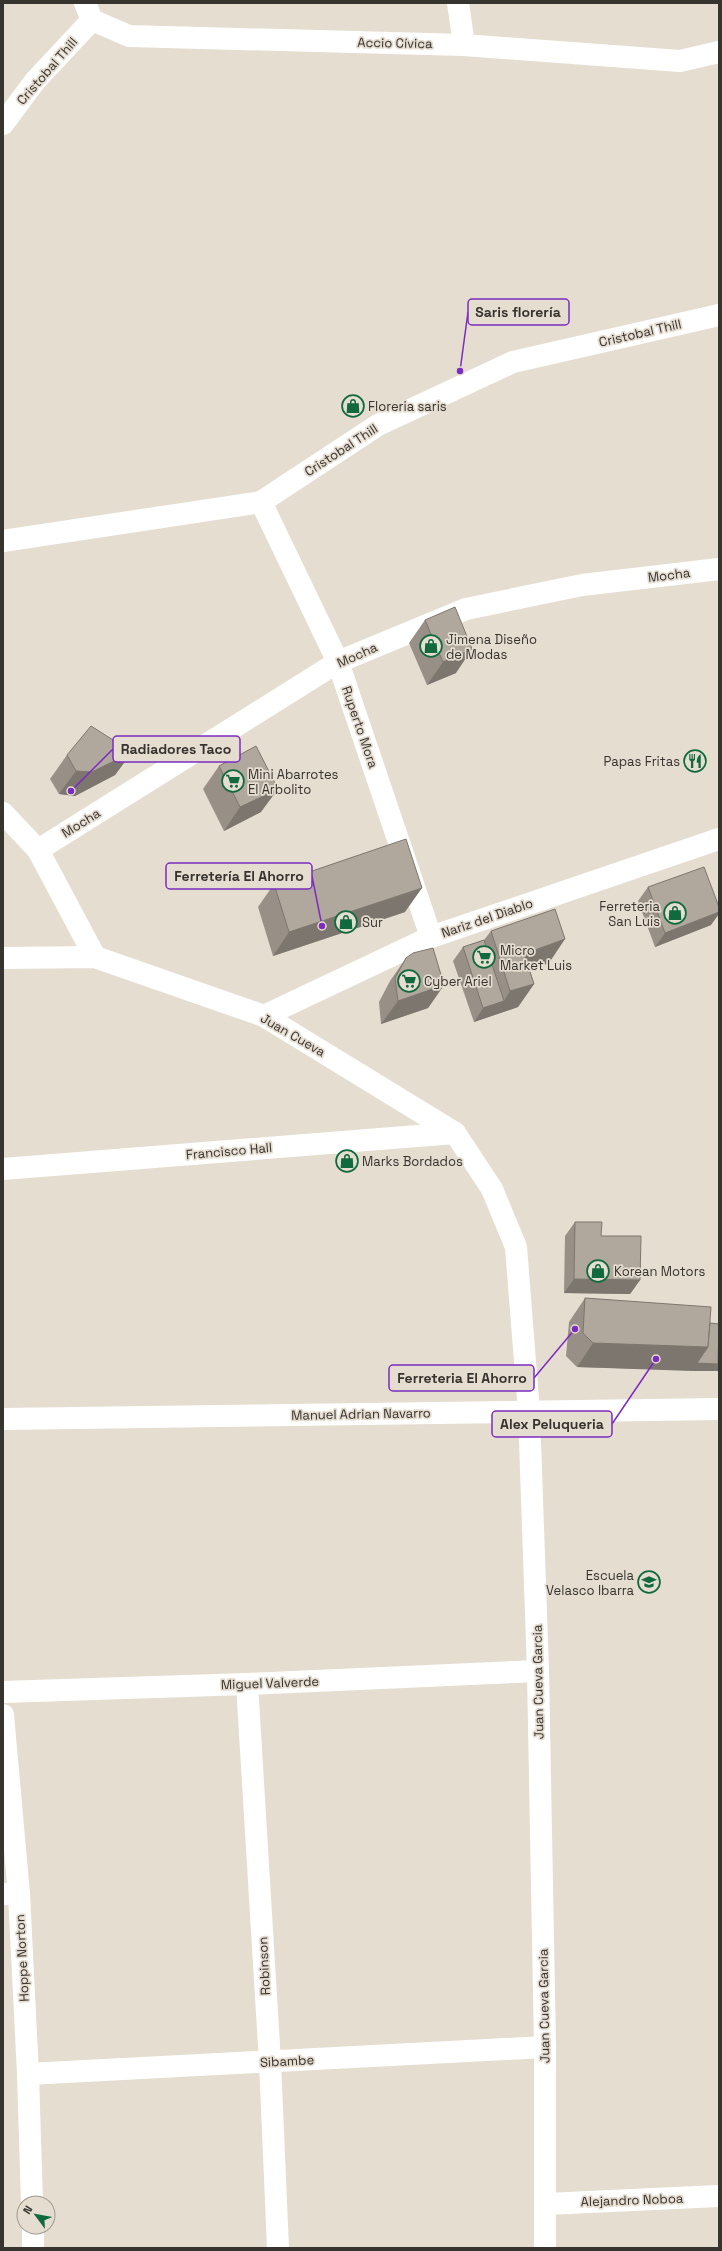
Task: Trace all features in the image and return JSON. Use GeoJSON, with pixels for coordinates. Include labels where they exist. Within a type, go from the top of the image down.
{"type":"FeatureCollection","features":[{"type":"Feature","properties":{"kind":"street"},"geometry":{"type":"LineString","coordinates":[[458,3],[464,45]]}},
{"type":"Feature","properties":{"kind":"street","name":"Accio Cívica"},"geometry":{"type":"LineString","coordinates":[[88,11],[128,36],[464,45],[680,61],[719,52]]}},
{"type":"Feature","properties":{"kind":"street","name":"Cristobal Thill"},"geometry":{"type":"LineString","coordinates":[[3,124],[88,11]]}},
{"type":"Feature","properties":{"kind":"street","name":"Cristobal Thill"},"geometry":{"type":"LineString","coordinates":[[3,541],[261,502],[378,425],[513,362],[719,315]]}},
{"type":"Feature","properties":{"kind":"street","name":"Ruperto Mora"},"geometry":{"type":"LineString","coordinates":[[261,502],[338,662],[431,937]]}},
{"type":"Feature","properties":{"kind":"street","name":"Mocha"},"geometry":{"type":"LineString","coordinates":[[38,850],[338,662],[466,609],[582,585],[719,569]]}},
{"type":"Feature","properties":{"kind":"street"},"geometry":{"type":"LineString","coordinates":[[3,813],[38,850],[95,957]]}},
{"type":"Feature","properties":{"kind":"street","name":"Nariz del Diablo"},"geometry":{"type":"LineString","coordinates":[[264,1016],[431,937],[719,839]]}},
{"type":"Feature","properties":{"kind":"street","name":"Juan Cueva"},"geometry":{"type":"LineString","coordinates":[[3,958],[95,957],[264,1016],[455,1133]]}},
{"type":"Feature","properties":{"kind":"street","name":"Francisco Hall"},"geometry":{"type":"LineString","coordinates":[[3,1169],[455,1133]]}},
{"type":"Feature","properties":{"kind":"street","name":"Juan Cueva Garcia"},"geometry":{"type":"LineString","coordinates":[[455,1133],[492,1189],[516,1247],[529,1412],[538,1671],[545,2047],[545,2248]]}},
{"type":"Feature","properties":{"kind":"street","name":"Manuel Adrian Navarro"},"geometry":{"type":"LineString","coordinates":[[3,1419],[719,1409]]}},
{"type":"Feature","properties":{"kind":"street","name":"Miguel Valverde"},"geometry":{"type":"LineString","coordinates":[[3,1692],[247,1684],[538,1671]]}},
{"type":"Feature","properties":{"kind":"street","name":"Robinson"},"geometry":{"type":"LineString","coordinates":[[247,1684],[270,2062],[278,2248]]}},
{"type":"Feature","properties":{"kind":"street","name":"Hoppe Norton"},"geometry":{"type":"LineString","coordinates":[[3,1715],[11,1894],[28,2074],[32,2195]]}},
{"type":"Feature","properties":{"kind":"street","name":"Sibambe"},"geometry":{"type":"LineString","coordinates":[[28,2074],[545,2047]]}},
{"type":"Feature","properties":{"kind":"street","name":"Alejandro Noboa"},"geometry":{"type":"LineString","coordinates":[[546,2204],[719,2196]]}},
{"type":"Feature","properties":{"kind":"street"},"geometry":{"type":"LineString","coordinates":[[33,2235],[33,2248]]}},
{"type":"Feature","properties":{"kind":"building"},"geometry":{"type":"Polygon","coordinates":[[[455,607],[472,649],[443,662],[425,620],[455,607]]]}},
{"type":"Feature","properties":{"kind":"building"},"geometry":{"type":"Polygon","coordinates":[[[91,726],[132,752],[92,772],[76,771],[67,755],[91,726]]]}},
{"type":"Feature","properties":{"kind":"building"},"geometry":{"type":"Polygon","coordinates":[[[256,746],[278,789],[240,807],[219,766],[256,746]]]}},
{"type":"Feature","properties":{"kind":"building"},"geometry":{"type":"Polygon","coordinates":[[[406,839],[422,888],[289,932],[274,884],[406,839]]]}},
{"type":"Feature","properties":{"kind":"building","name":"Ferreteria San Luis"},"geometry":{"type":"Polygon","coordinates":[[[704,867],[719,907],[719,912],[665,933],[648,887],[704,867]]]}},
{"type":"Feature","properties":{"kind":"building"},"geometry":{"type":"Polygon","coordinates":[[[555,909],[565,939],[524,954],[534,984],[510,991],[491,931],[555,909]]]}},
{"type":"Feature","properties":{"kind":"building"},"geometry":{"type":"Polygon","coordinates":[[[484,940],[504,1001],[483,1008],[463,947],[484,940]]]}},
{"type":"Feature","properties":{"kind":"building"},"geometry":{"type":"Polygon","coordinates":[[[433,948],[444,985],[398,1001],[395,978],[406,958],[413,953],[433,948]]]}},
{"type":"Feature","properties":{"kind":"building"},"geometry":{"type":"Polygon","coordinates":[[[575,1222],[602,1222],[601,1236],[641,1236],[640,1280],[574,1279],[575,1222]]]}},
{"type":"Feature","properties":{"kind":"building"},"geometry":{"type":"Polygon","coordinates":[[[585,1298],[711,1307],[708,1347],[593,1343],[583,1333],[585,1298]]]}},
{"type":"Feature","properties":{"kind":"building"},"geometry":{"type":"Polygon","coordinates":[[[710,1323],[719,1324],[718,1364],[697,1363],[708,1347],[710,1323]]]}},
{"type":"Feature","properties":{"kind":"place","name":"Saris florería"},"geometry":{"type":"Point","coordinates":[460,371]}},
{"type":"Feature","properties":{"kind":"place","name":"Floreria saris"},"geometry":{"type":"Point","coordinates":[353,406]}},
{"type":"Feature","properties":{"kind":"place","name":"Jimena Diseño de Modas"},"geometry":{"type":"Point","coordinates":[431,646]}},
{"type":"Feature","properties":{"kind":"place","name":"Papas Fritas"},"geometry":{"type":"Point","coordinates":[695,761]}},
{"type":"Feature","properties":{"kind":"place","name":"Mini Abarrotes El Arbolito"},"geometry":{"type":"Point","coordinates":[233,781]}},
{"type":"Feature","properties":{"kind":"place","name":"Radiadores Taco"},"geometry":{"type":"Point","coordinates":[71,791]}},
{"type":"Feature","properties":{"kind":"place","name":"Ferreteria San Luis"},"geometry":{"type":"Point","coordinates":[675,913]}},
{"type":"Feature","properties":{"kind":"place","name":"Sur"},"geometry":{"type":"Point","coordinates":[346,922]}},
{"type":"Feature","properties":{"kind":"place","name":"Ferretería El Ahorro"},"geometry":{"type":"Point","coordinates":[322,926]}},
{"type":"Feature","properties":{"kind":"place","name":"Micro Market Luis"},"geometry":{"type":"Point","coordinates":[484,957]}},
{"type":"Feature","properties":{"kind":"place","name":"Cyber Ariel"},"geometry":{"type":"Point","coordinates":[409,981]}},
{"type":"Feature","properties":{"kind":"place","name":"Marks Bordados"},"geometry":{"type":"Point","coordinates":[347,1161]}},
{"type":"Feature","properties":{"kind":"place","name":"Korean Motors"},"geometry":{"type":"Point","coordinates":[598,1271]}},
{"type":"Feature","properties":{"kind":"place","name":"Ferreteria El Ahorro"},"geometry":{"type":"Point","coordinates":[575,1329]}},
{"type":"Feature","properties":{"kind":"place","name":"Alex Peluqueria"},"geometry":{"type":"Point","coordinates":[656,1359]}},
{"type":"Feature","properties":{"kind":"place","name":"Escuela Velasco Ibarra"},"geometry":{"type":"Point","coordinates":[649,1582]}}]}
